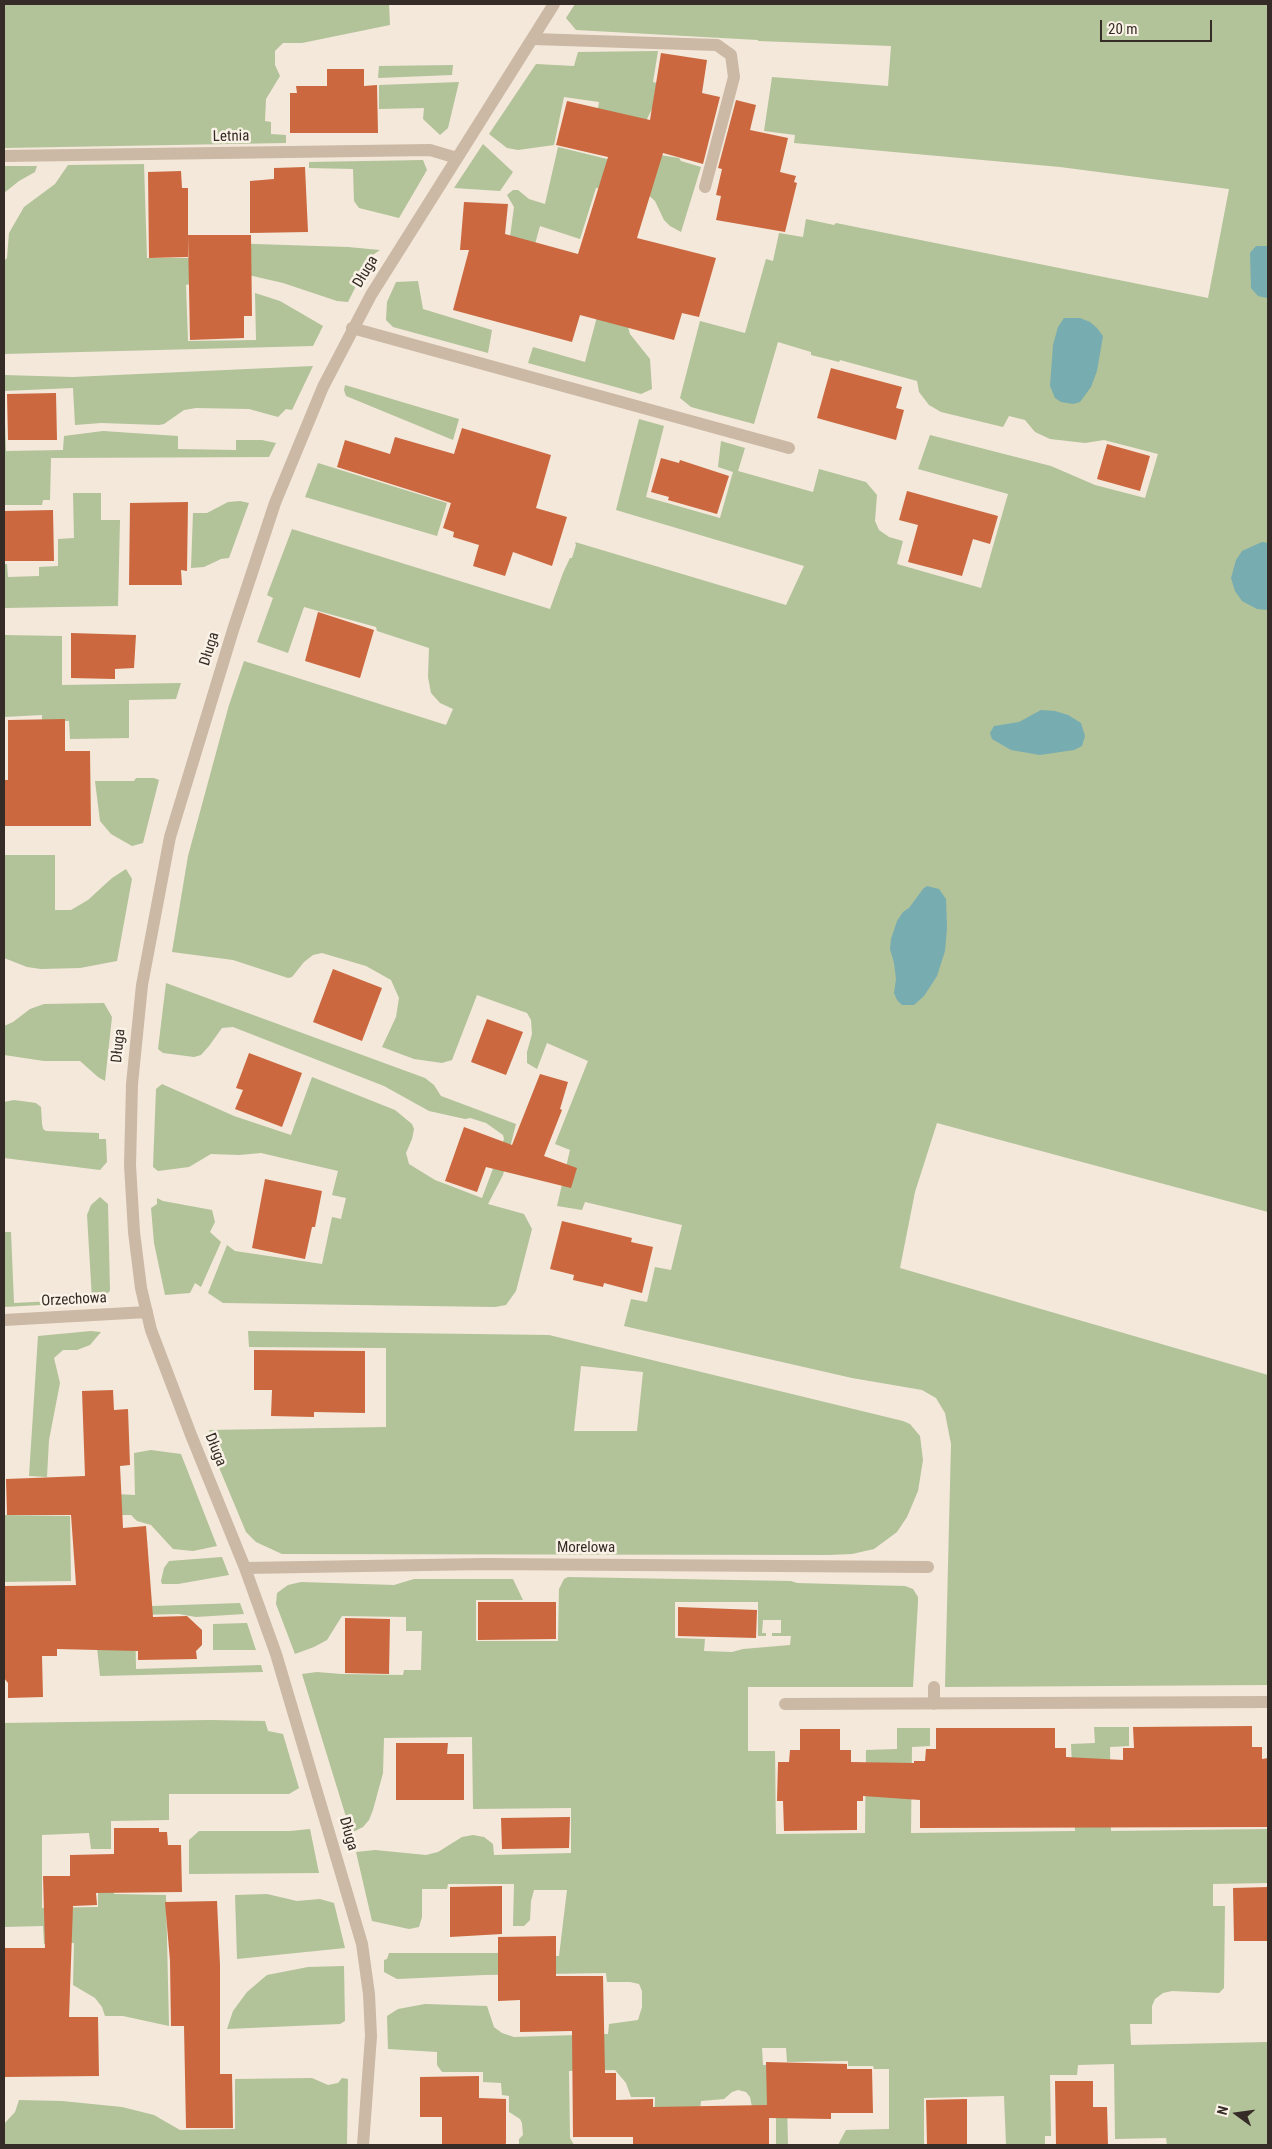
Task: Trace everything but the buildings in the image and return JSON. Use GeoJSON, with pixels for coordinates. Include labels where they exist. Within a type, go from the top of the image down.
{"type":"FeatureCollection","features":[{"type":"Feature","properties":{"kind":"street","name":"Długa"},"geometry":{"type":"LineString","coordinates":[[363,2145],[371,2036],[369,1994],[362,1944],[290,1698],[245,1568],[151,1330],[141,1288],[131,1198],[132,1084],[142,985],[160,883],[182,795],[275,503],[323,387],[352,328],[404,239],[554,4]]}},
{"type":"Feature","properties":{"kind":"street"},"geometry":{"type":"LineString","coordinates":[[533,39],[717,45],[731,54],[734,77],[705,187]]}},
{"type":"Feature","properties":{"kind":"street","name":"Letnia"},"geometry":{"type":"LineString","coordinates":[[4,156],[430,150],[457,158]]}},
{"type":"Feature","properties":{"kind":"street"},"geometry":{"type":"LineString","coordinates":[[352,328],[789,448]]}},
{"type":"Feature","properties":{"kind":"street","name":"Orzechowa"},"geometry":{"type":"LineString","coordinates":[[4,1320],[147,1312]]}},
{"type":"Feature","properties":{"kind":"street","name":"Morelowa"},"geometry":{"type":"LineString","coordinates":[[245,1568],[485,1564],[928,1567]]}},
{"type":"Feature","properties":{"kind":"street"},"geometry":{"type":"LineString","coordinates":[[934,1687],[934,1704]]}},
{"type":"Feature","properties":{"kind":"street"},"geometry":{"type":"LineString","coordinates":[[786,1704],[1268,1702]]}},
{"type":"Feature","properties":{"kind":"green space"},"geometry":{"type":"Polygon","coordinates":[[[4,4],[389,4],[390,25],[302,43],[283,43],[275,51],[275,65],[280,76],[266,99],[265,121],[271,122],[271,134],[286,135],[286,143],[4,148],[4,4]]]}},
{"type":"Feature","properties":{"kind":"green space"},"geometry":{"type":"Polygon","coordinates":[[[575,4],[1268,4],[1268,1212],[937,1123],[915,1192],[900,1268],[1268,1375],[1268,1685],[945,1687],[951,1444],[945,1413],[936,1398],[922,1390],[852,1378],[624,1326],[631,1299],[647,1302],[655,1267],[671,1270],[682,1225],[585,1202],[582,1210],[557,1206],[570,1150],[555,1144],[588,1061],[547,1043],[537,1069],[527,1063],[527,1052],[532,1034],[531,1020],[527,1013],[477,995],[452,1060],[442,1063],[414,1059],[382,1047],[396,1017],[399,998],[391,980],[366,966],[322,953],[313,955],[304,962],[292,977],[288,978],[233,960],[172,952],[188,856],[229,705],[244,661],[446,725],[453,709],[440,703],[431,693],[428,677],[429,648],[377,631],[376,627],[304,607],[288,653],[257,642],[273,598],[267,595],[292,529],[550,609],[563,573],[570,558],[572,558],[576,545],[575,542],[786,605],[804,566],[616,510],[639,419],[664,426],[646,497],[720,518],[733,472],[718,467],[721,441],[745,448],[738,471],[813,492],[819,469],[866,482],[877,495],[875,521],[879,530],[889,537],[903,541],[897,564],[981,588],[1008,494],[918,469],[930,435],[1051,466],[1095,485],[1145,498],[1158,454],[1104,440],[1085,443],[1050,439],[1035,432],[1025,420],[1009,416],[1003,427],[941,412],[929,405],[919,392],[917,381],[840,360],[839,362],[811,355],[811,352],[778,342],[754,424],[691,407],[680,398],[700,321],[745,333],[766,259],[773,261],[779,233],[803,237],[806,219],[834,225],[836,223],[1208,298],[1229,189],[1060,167],[794,143],[795,135],[764,131],[772,77],[888,86],[891,46],[758,41],[576,30],[566,18],[575,4]]]}},
{"type":"Feature","properties":{"kind":"green space"},"geometry":{"type":"Polygon","coordinates":[[[658,51],[653,82],[662,84],[644,125],[597,115],[599,102],[564,97],[554,145],[518,150],[507,148],[489,134],[536,64],[574,66],[578,52],[658,51]]]}},
{"type":"Feature","properties":{"kind":"green space"},"geometry":{"type":"Polygon","coordinates":[[[453,65],[452,75],[378,78],[379,66],[453,65]]]}},
{"type":"Feature","properties":{"kind":"green space"},"geometry":{"type":"Polygon","coordinates":[[[459,82],[448,128],[440,135],[423,119],[424,108],[379,109],[379,85],[459,82]]]}},
{"type":"Feature","properties":{"kind":"green space"},"geometry":{"type":"Polygon","coordinates":[[[483,144],[513,172],[500,191],[454,188],[483,144]]]}},
{"type":"Feature","properties":{"kind":"green space"},"geometry":{"type":"Polygon","coordinates":[[[558,147],[644,168],[660,155],[679,158],[681,161],[701,167],[681,232],[664,220],[655,201],[645,192],[596,188],[580,239],[540,226],[532,255],[508,252],[514,207],[507,195],[513,190],[518,190],[529,199],[545,204],[558,147]]]}},
{"type":"Feature","properties":{"kind":"green space"},"geometry":{"type":"Polygon","coordinates":[[[423,160],[427,170],[399,218],[359,208],[354,201],[353,169],[309,168],[309,162],[423,160]]]}},
{"type":"Feature","properties":{"kind":"green space"},"geometry":{"type":"Polygon","coordinates":[[[144,164],[147,258],[200,258],[200,281],[186,285],[188,341],[256,340],[255,293],[280,301],[323,326],[313,346],[4,354],[4,261],[7,258],[9,233],[24,207],[55,184],[68,165],[144,164]]]}},
{"type":"Feature","properties":{"kind":"green space"},"geometry":{"type":"Polygon","coordinates":[[[4,166],[37,166],[35,172],[19,181],[4,193],[4,166]]]}},
{"type":"Feature","properties":{"kind":"green space"},"geometry":{"type":"Polygon","coordinates":[[[224,243],[348,247],[380,250],[371,256],[348,302],[337,301],[283,283],[244,274],[224,243]]]}},
{"type":"Feature","properties":{"kind":"green space"},"geometry":{"type":"Polygon","coordinates":[[[418,281],[423,309],[492,330],[488,353],[393,327],[386,320],[387,302],[396,282],[418,281]]]}},
{"type":"Feature","properties":{"kind":"green space"},"geometry":{"type":"Polygon","coordinates":[[[602,298],[628,327],[630,334],[650,359],[652,389],[641,394],[528,363],[533,347],[585,362],[602,298]]]}},
{"type":"Feature","properties":{"kind":"green space"},"geometry":{"type":"Polygon","coordinates":[[[313,366],[292,410],[286,409],[278,417],[249,409],[196,408],[184,410],[164,424],[159,425],[101,423],[75,425],[73,388],[4,391],[4,375],[73,377],[313,366]]]}},
{"type":"Feature","properties":{"kind":"green space"},"geometry":{"type":"Polygon","coordinates":[[[345,385],[459,419],[453,440],[346,396],[345,385]]]}},
{"type":"Feature","properties":{"kind":"green space"},"geometry":{"type":"Polygon","coordinates":[[[4,391],[6,451],[63,450],[64,436],[103,431],[178,436],[178,449],[236,450],[236,440],[262,440],[276,443],[269,457],[51,458],[50,500],[43,500],[42,505],[4,505],[4,391]]]}},
{"type":"Feature","properties":{"kind":"green space"},"geometry":{"type":"Polygon","coordinates":[[[318,463],[447,503],[437,536],[305,497],[318,463]]]}},
{"type":"Feature","properties":{"kind":"green space"},"geometry":{"type":"Polygon","coordinates":[[[73,493],[101,493],[101,520],[120,520],[118,606],[4,608],[4,564],[7,564],[8,577],[39,576],[39,567],[58,566],[58,539],[74,538],[73,493]]]}},
{"type":"Feature","properties":{"kind":"green space"},"geometry":{"type":"Polygon","coordinates":[[[240,501],[249,503],[229,558],[221,559],[204,567],[191,568],[193,513],[207,513],[228,502],[240,501]]]}},
{"type":"Feature","properties":{"kind":"green space"},"geometry":{"type":"Polygon","coordinates":[[[4,635],[62,636],[62,685],[181,683],[176,699],[129,700],[129,738],[70,739],[69,721],[42,721],[42,715],[4,717],[4,635]]]}},
{"type":"Feature","properties":{"kind":"green space"},"geometry":{"type":"Polygon","coordinates":[[[136,778],[154,778],[159,780],[143,843],[132,846],[111,834],[100,821],[95,781],[134,781],[136,778]]]}},
{"type":"Feature","properties":{"kind":"green space"},"geometry":{"type":"Polygon","coordinates":[[[4,855],[55,855],[55,910],[71,910],[88,900],[112,878],[126,869],[132,879],[117,961],[80,968],[41,969],[27,967],[4,958],[4,855]]]}},
{"type":"Feature","properties":{"kind":"green space"},"geometry":{"type":"Polygon","coordinates":[[[166,983],[425,1078],[434,1085],[441,1096],[516,1124],[503,1175],[488,1204],[524,1214],[532,1229],[516,1291],[506,1305],[495,1307],[223,1303],[208,1293],[227,1245],[235,1251],[322,1264],[332,1217],[341,1219],[346,1198],[332,1195],[338,1171],[261,1153],[239,1155],[211,1154],[189,1167],[158,1171],[153,1167],[156,1089],[162,1084],[234,1116],[291,1135],[312,1077],[395,1110],[412,1124],[414,1129],[406,1153],[409,1164],[435,1180],[482,1198],[504,1139],[503,1135],[486,1123],[470,1118],[465,1119],[429,1111],[384,1086],[233,1027],[222,1028],[201,1055],[194,1057],[163,1053],[158,1049],[166,983]]]}},
{"type":"Feature","properties":{"kind":"green space"},"geometry":{"type":"Polygon","coordinates":[[[104,1003],[112,1017],[105,1081],[80,1061],[44,1061],[4,1055],[4,1026],[13,1022],[30,1009],[44,1004],[104,1003]]]}},
{"type":"Feature","properties":{"kind":"green space"},"geometry":{"type":"Polygon","coordinates":[[[14,1100],[36,1103],[41,1107],[43,1129],[46,1131],[99,1133],[99,1139],[106,1139],[107,1162],[100,1170],[4,1158],[4,1102],[14,1100]]]}},
{"type":"Feature","properties":{"kind":"green space"},"geometry":{"type":"Polygon","coordinates":[[[100,1197],[108,1204],[110,1291],[97,1302],[4,1307],[4,1232],[11,1232],[14,1303],[92,1299],[87,1215],[91,1205],[100,1197]]]}},
{"type":"Feature","properties":{"kind":"green space"},"geometry":{"type":"Polygon","coordinates":[[[157,1198],[163,1201],[212,1210],[215,1222],[210,1232],[221,1242],[201,1287],[195,1283],[190,1293],[165,1295],[154,1243],[151,1208],[157,1204],[157,1198]]]}},
{"type":"Feature","properties":{"kind":"green space"},"geometry":{"type":"Polygon","coordinates":[[[91,1331],[101,1332],[90,1345],[77,1350],[63,1350],[54,1358],[60,1383],[49,1440],[47,1477],[29,1476],[38,1336],[91,1331]]]}},
{"type":"Feature","properties":{"kind":"green space"},"geometry":{"type":"Polygon","coordinates":[[[248,1331],[549,1335],[903,1421],[910,1424],[920,1436],[923,1460],[918,1491],[907,1517],[897,1532],[874,1549],[852,1554],[282,1554],[256,1542],[246,1532],[205,1434],[210,1433],[209,1430],[386,1427],[386,1348],[249,1347],[248,1331]],[[581,1366],[574,1431],[637,1431],[643,1372],[581,1366]]]}},
{"type":"Feature","properties":{"kind":"green space"},"geometry":{"type":"Polygon","coordinates":[[[151,1450],[181,1454],[217,1546],[193,1551],[173,1549],[151,1525],[137,1521],[131,1515],[97,1515],[96,1493],[135,1495],[134,1453],[151,1450]]]}},
{"type":"Feature","properties":{"kind":"green space"},"geometry":{"type":"Polygon","coordinates":[[[4,1515],[70,1516],[71,1581],[4,1582],[4,1515]]]}},
{"type":"Feature","properties":{"kind":"green space"},"geometry":{"type":"Polygon","coordinates":[[[222,1557],[229,1575],[178,1584],[162,1584],[164,1568],[169,1561],[222,1557]]]}},
{"type":"Feature","properties":{"kind":"green space"},"geometry":{"type":"Polygon","coordinates":[[[568,1577],[791,1581],[797,1583],[905,1586],[913,1589],[918,1597],[918,1602],[913,1687],[748,1687],[748,1751],[775,1751],[776,1834],[865,1833],[866,1750],[897,1749],[897,1728],[930,1728],[930,1746],[912,1747],[911,1833],[1075,1831],[1071,1744],[1095,1743],[1094,1727],[1129,1727],[1129,1746],[1110,1747],[1111,1831],[1268,1829],[1268,1883],[1213,1884],[1213,1906],[1225,1906],[1224,1988],[1219,1993],[1172,1991],[1163,1993],[1155,1999],[1152,2006],[1152,2024],[1130,2024],[1131,2045],[1268,2042],[1268,2145],[1167,2145],[1166,2138],[1115,2139],[1114,2064],[1078,2065],[1077,2075],[1050,2075],[1051,2136],[1045,2136],[1045,2145],[1006,2145],[1004,2096],[924,2098],[924,2145],[838,2145],[846,2130],[889,2129],[889,2069],[874,2069],[873,2066],[848,2066],[848,2061],[787,2062],[786,2048],[762,2048],[763,2065],[783,2064],[787,2104],[788,2145],[776,2145],[776,2107],[752,2107],[750,2097],[746,2092],[738,2090],[732,2092],[724,2099],[701,2101],[700,2110],[689,2111],[689,2145],[654,2145],[655,2097],[631,2097],[626,2083],[615,2070],[569,2071],[570,2138],[574,2145],[519,2145],[519,2139],[523,2135],[522,2123],[520,2119],[509,2112],[509,2096],[502,2095],[501,2083],[483,2082],[483,2072],[442,2072],[437,2065],[437,2052],[388,2049],[387,2016],[398,2009],[425,2004],[487,2006],[494,2027],[502,2033],[514,2037],[608,2034],[609,2024],[638,2020],[642,2007],[642,1991],[639,1984],[607,1982],[606,1973],[484,1975],[397,1979],[384,1972],[384,1960],[387,1959],[389,1953],[506,1953],[528,1956],[559,1956],[567,1890],[534,1890],[531,1901],[530,1920],[524,1926],[513,1926],[514,1884],[448,1884],[447,1889],[422,1889],[422,1917],[419,1927],[409,1929],[372,1921],[356,1852],[375,1850],[426,1855],[438,1852],[462,1837],[473,1835],[484,1837],[493,1844],[494,1855],[571,1853],[571,1808],[473,1809],[472,1737],[384,1738],[383,1773],[373,1810],[369,1820],[363,1827],[351,1833],[302,1674],[317,1672],[403,1675],[404,1670],[421,1670],[422,1631],[406,1631],[406,1617],[342,1616],[327,1640],[295,1654],[276,1604],[277,1593],[288,1585],[301,1582],[394,1585],[414,1579],[513,1579],[523,1600],[476,1600],[476,1641],[558,1641],[559,1589],[564,1579],[568,1577]],[[675,1602],[675,1638],[705,1639],[704,1651],[732,1652],[743,1649],[790,1645],[791,1636],[772,1636],[772,1633],[781,1633],[781,1620],[763,1620],[762,1633],[766,1633],[766,1636],[758,1636],[758,1602],[675,1602]]]}},
{"type":"Feature","properties":{"kind":"green space"},"geometry":{"type":"Polygon","coordinates":[[[240,1603],[244,1614],[196,1617],[179,1614],[135,1615],[136,1669],[261,1665],[263,1672],[100,1676],[93,1608],[240,1603]]]}},
{"type":"Feature","properties":{"kind":"green space"},"geometry":{"type":"Polygon","coordinates":[[[247,1623],[256,1650],[213,1650],[213,1624],[247,1623]]]}},
{"type":"Feature","properties":{"kind":"green space"},"geometry":{"type":"Polygon","coordinates":[[[265,1721],[268,1731],[283,1734],[299,1788],[289,1794],[169,1794],[169,1820],[111,1821],[111,1849],[91,1849],[89,1833],[42,1835],[42,1908],[98,1907],[98,1875],[113,1875],[114,1894],[166,1895],[169,2026],[123,2016],[105,2016],[102,2007],[95,1998],[73,1985],[74,1943],[44,1944],[43,1926],[4,1927],[4,1723],[265,1721]]]}},
{"type":"Feature","properties":{"kind":"green space"},"geometry":{"type":"Polygon","coordinates":[[[310,1829],[319,1873],[189,1874],[189,1840],[199,1831],[290,1831],[310,1829]]]}},
{"type":"Feature","properties":{"kind":"green space"},"geometry":{"type":"Polygon","coordinates":[[[267,1894],[297,1901],[320,1899],[334,1903],[345,1948],[237,1959],[235,1895],[267,1894]]]}},
{"type":"Feature","properties":{"kind":"green space"},"geometry":{"type":"Polygon","coordinates":[[[344,1966],[345,2021],[340,2024],[227,2029],[233,2011],[247,1992],[267,1975],[308,1967],[344,1966]]]}},
{"type":"Feature","properties":{"kind":"green space"},"geometry":{"type":"Polygon","coordinates":[[[312,2078],[328,2085],[338,2083],[342,2078],[348,2079],[347,2145],[4,2145],[4,2124],[15,2112],[19,2100],[62,2101],[122,2107],[154,2115],[180,2130],[235,2129],[235,2079],[312,2078]]]}},
{"type":"Feature","properties":{"kind":"water"},"geometry":{"type":"Polygon","coordinates":[[[1256,246],[1268,246],[1267,298],[1258,296],[1251,288],[1250,253],[1256,246]]]}},
{"type":"Feature","properties":{"kind":"water"},"geometry":{"type":"Polygon","coordinates":[[[1064,318],[1080,318],[1090,322],[1103,336],[1097,371],[1091,387],[1080,402],[1073,404],[1061,402],[1055,398],[1050,386],[1053,345],[1058,327],[1064,318]]]}},
{"type":"Feature","properties":{"kind":"water"},"geometry":{"type":"Polygon","coordinates":[[[1262,542],[1268,543],[1268,610],[1257,609],[1242,601],[1235,591],[1231,578],[1236,560],[1242,551],[1262,542]]]}},
{"type":"Feature","properties":{"kind":"water"},"geometry":{"type":"Polygon","coordinates":[[[1041,710],[1055,711],[1068,715],[1081,723],[1085,736],[1082,746],[1074,750],[1040,755],[1011,750],[992,739],[990,733],[994,726],[1019,722],[1041,710]]]}},
{"type":"Feature","properties":{"kind":"water"},"geometry":{"type":"Polygon","coordinates":[[[927,886],[939,889],[946,899],[947,928],[945,951],[937,976],[924,996],[914,1005],[902,1005],[894,993],[896,979],[890,949],[891,939],[897,921],[903,912],[909,908],[927,886]]]}}]}
